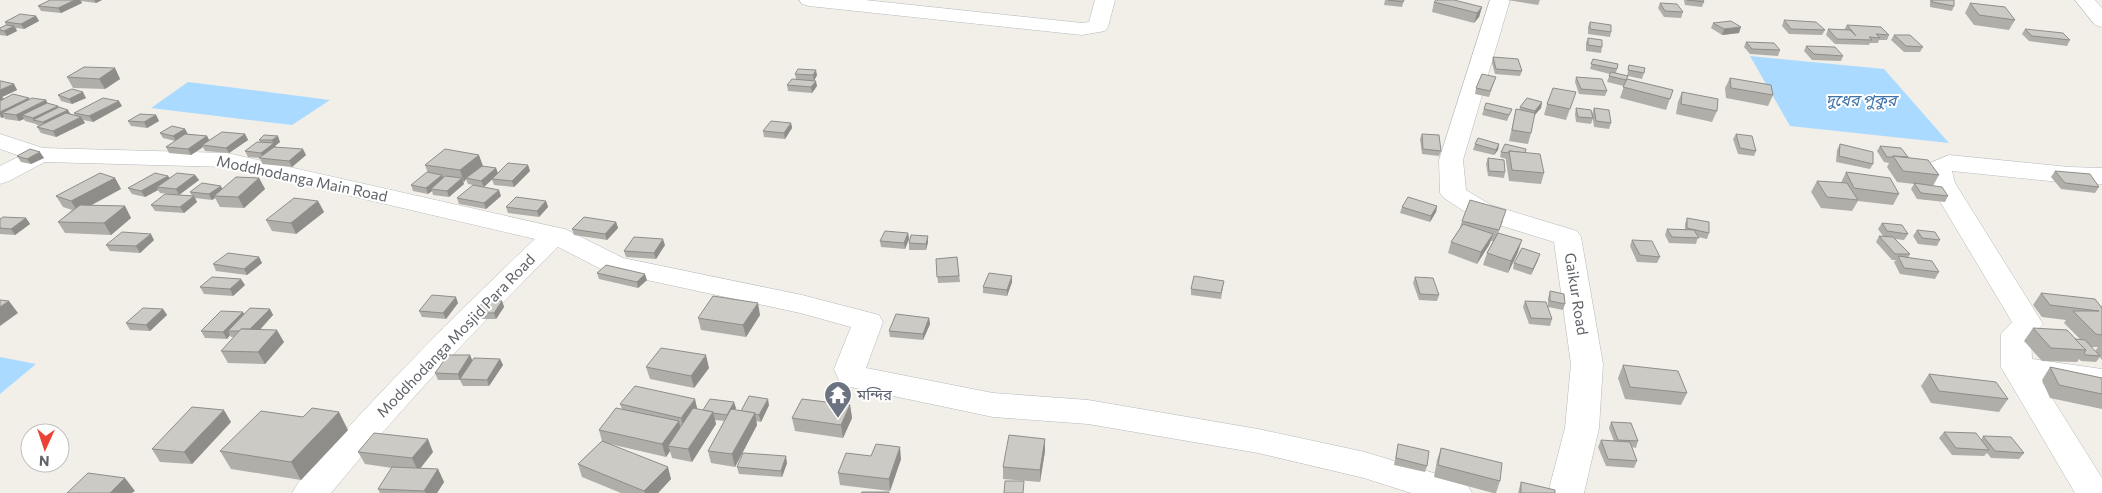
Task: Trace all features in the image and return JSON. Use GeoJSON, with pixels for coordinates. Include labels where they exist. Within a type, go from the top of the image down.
{"type":"FeatureCollection","features":[{"type":"Feature","properties":{"kind":"street"},"geometry":{"type":"LineString","coordinates":[[808,0],[1090,29],[1100,24],[1105,0]]}},
{"type":"Feature","properties":{"kind":"street","name":"Gaikur Road"},"geometry":{"type":"LineString","coordinates":[[1500,0],[1451,160],[1450,176],[1453,193],[1482,211],[1567,237],[1587,364],[1582,428],[1566,493]]}},
{"type":"Feature","properties":{"kind":"street"},"geometry":{"type":"LineString","coordinates":[[2085,0],[2102,21]]}},
{"type":"Feature","properties":{"kind":"street","name":"Moddhodanga Main Road"},"geometry":{"type":"LineString","coordinates":[[0,141],[41,155],[227,160],[483,219]]}},
{"type":"Feature","properties":{"kind":"street"},"geometry":{"type":"LineString","coordinates":[[0,176],[41,155]]}},
{"type":"Feature","properties":{"kind":"street"},"geometry":{"type":"LineString","coordinates":[[2093,493],[2017,367],[2016,334],[2028,324],[1942,183],[1939,168],[1949,162],[2069,175],[2102,176]]}},
{"type":"Feature","properties":{"kind":"street","name":"Moddhodanga Mosjid Para Road"},"geometry":{"type":"LineString","coordinates":[[483,219],[555,235]]}},
{"type":"Feature","properties":{"kind":"street"},"geometry":{"type":"LineString","coordinates":[[555,235],[615,264],[789,301],[868,322],[850,369],[852,377],[897,384],[993,405],[1088,412],[1258,440],[1365,465],[1454,493]]}},
{"type":"Feature","properties":{"kind":"street","name":"Moddhodanga Mosjid Para Road"},"geometry":{"type":"LineString","coordinates":[[310,493],[358,437],[479,308],[555,235]]}},
{"type":"Feature","properties":{"kind":"street"},"geometry":{"type":"LineString","coordinates":[[2017,367],[2102,380]]}},
{"type":"Feature","properties":{"kind":"water","name":"দুধের পুকুর"},"geometry":{"type":"Polygon","coordinates":[[[1750,56],[1884,69],[1949,143],[1790,126],[1750,56]]]}},
{"type":"Feature","properties":{"kind":"water"},"geometry":{"type":"Polygon","coordinates":[[[188,82],[330,100],[292,125],[151,108],[188,82]]]}},
{"type":"Feature","properties":{"kind":"water"},"geometry":{"type":"Polygon","coordinates":[[[0,357],[36,364],[0,394],[0,357]]]}},
{"type":"Feature","properties":{"kind":"building"},"geometry":{"type":"Polygon","coordinates":[[[50,0],[75,0],[58,8],[38,6],[50,0]]]}},
{"type":"Feature","properties":{"kind":"building"},"geometry":{"type":"Polygon","coordinates":[[[1388,0],[1404,0],[1403,2],[1388,0]]]}},
{"type":"Feature","properties":{"kind":"building"},"geometry":{"type":"Polygon","coordinates":[[[1436,0],[1454,0],[1482,7],[1477,13],[1434,2],[1436,0]]]}},
{"type":"Feature","properties":{"kind":"building"},"geometry":{"type":"Polygon","coordinates":[[[1687,0],[1703,0],[1704,2],[1687,0]]]}},
{"type":"Feature","properties":{"kind":"building"},"geometry":{"type":"Polygon","coordinates":[[[1932,0],[1954,0],[1954,6],[1932,2],[1932,0]]]}},
{"type":"Feature","properties":{"kind":"building"},"geometry":{"type":"Polygon","coordinates":[[[1660,3],[1677,4],[1683,12],[1665,11],[1660,3]]]}},
{"type":"Feature","properties":{"kind":"building"},"geometry":{"type":"Polygon","coordinates":[[[1970,3],[2005,7],[2015,20],[1979,15],[1970,3]]]}},
{"type":"Feature","properties":{"kind":"building"},"geometry":{"type":"Polygon","coordinates":[[[20,14],[36,16],[21,24],[5,22],[20,14]]]}},
{"type":"Feature","properties":{"kind":"building"},"geometry":{"type":"Polygon","coordinates":[[[1784,20],[1816,22],[1825,30],[1791,29],[1784,20]]]}},
{"type":"Feature","properties":{"kind":"building"},"geometry":{"type":"Polygon","coordinates":[[[1731,21],[1741,27],[1724,29],[1713,23],[1731,21]]]}},
{"type":"Feature","properties":{"kind":"building"},"geometry":{"type":"Polygon","coordinates":[[[1590,22],[1611,25],[1611,32],[1590,29],[1590,22]]]}},
{"type":"Feature","properties":{"kind":"building"},"geometry":{"type":"Polygon","coordinates":[[[6,25],[14,26],[4,31],[0,30],[0,28],[6,25]]]}},
{"type":"Feature","properties":{"kind":"building"},"geometry":{"type":"Polygon","coordinates":[[[1847,25],[1881,27],[1889,35],[1876,34],[1880,38],[1869,37],[1872,40],[1837,39],[1828,29],[1850,30],[1856,36],[1847,25]]]}},
{"type":"Feature","properties":{"kind":"building"},"geometry":{"type":"Polygon","coordinates":[[[2025,29],[2063,33],[2070,40],[2032,36],[2025,29]]]}},
{"type":"Feature","properties":{"kind":"building"},"geometry":{"type":"Polygon","coordinates":[[[1894,35],[1910,35],[1923,47],[1906,46],[1894,35]]]}},
{"type":"Feature","properties":{"kind":"building"},"geometry":{"type":"Polygon","coordinates":[[[1588,38],[1602,40],[1602,47],[1588,45],[1588,38]]]}},
{"type":"Feature","properties":{"kind":"building"},"geometry":{"type":"Polygon","coordinates":[[[1746,42],[1774,43],[1780,50],[1752,49],[1746,42]]]}},
{"type":"Feature","properties":{"kind":"building"},"geometry":{"type":"Polygon","coordinates":[[[1806,46],[1835,47],[1843,56],[1814,54],[1806,46]]]}},
{"type":"Feature","properties":{"kind":"building"},"geometry":{"type":"Polygon","coordinates":[[[1493,57],[1518,59],[1522,71],[1496,69],[1493,57]]]}},
{"type":"Feature","properties":{"kind":"building"},"geometry":{"type":"Polygon","coordinates":[[[1593,59],[1618,64],[1617,69],[1591,64],[1593,59]]]}},
{"type":"Feature","properties":{"kind":"building"},"geometry":{"type":"Polygon","coordinates":[[[1629,65],[1645,68],[1644,73],[1628,70],[1629,65]]]}},
{"type":"Feature","properties":{"kind":"building"},"geometry":{"type":"Polygon","coordinates":[[[84,67],[115,68],[99,79],[67,77],[84,67]]]}},
{"type":"Feature","properties":{"kind":"building"},"geometry":{"type":"Polygon","coordinates":[[[798,69],[816,70],[813,75],[795,74],[798,69]]]}},
{"type":"Feature","properties":{"kind":"building"},"geometry":{"type":"Polygon","coordinates":[[[1611,72],[1628,76],[1626,80],[1609,76],[1611,72]]]}},
{"type":"Feature","properties":{"kind":"building"},"geometry":{"type":"Polygon","coordinates":[[[1482,74],[1496,77],[1490,91],[1476,88],[1482,74]]]}},
{"type":"Feature","properties":{"kind":"building"},"geometry":{"type":"Polygon","coordinates":[[[1576,77],[1602,79],[1607,91],[1581,89],[1576,77]]]}},
{"type":"Feature","properties":{"kind":"building"},"geometry":{"type":"Polygon","coordinates":[[[1730,78],[1771,85],[1773,95],[1731,88],[1730,78]]]}},
{"type":"Feature","properties":{"kind":"building"},"geometry":{"type":"Polygon","coordinates":[[[792,79],[816,81],[811,87],[787,85],[792,79]]]}},
{"type":"Feature","properties":{"kind":"building"},"geometry":{"type":"Polygon","coordinates":[[[1627,79],[1673,90],[1670,99],[1623,87],[1627,79]]]}},
{"type":"Feature","properties":{"kind":"building"},"geometry":{"type":"Polygon","coordinates":[[[1,81],[14,84],[0,90],[1,81]]]}},
{"type":"Feature","properties":{"kind":"building"},"geometry":{"type":"Polygon","coordinates":[[[1553,88],[1576,92],[1570,109],[1547,104],[1553,88]]]}},
{"type":"Feature","properties":{"kind":"building"},"geometry":{"type":"Polygon","coordinates":[[[72,89],[83,92],[69,99],[58,95],[72,89]]]}},
{"type":"Feature","properties":{"kind":"building"},"geometry":{"type":"Polygon","coordinates":[[[1682,92],[1718,99],[1717,111],[1681,104],[1682,92]]]}},
{"type":"Feature","properties":{"kind":"building"},"geometry":{"type":"Polygon","coordinates":[[[13,94],[29,98],[0,112],[0,101],[13,94]]]}},
{"type":"Feature","properties":{"kind":"building"},"geometry":{"type":"Polygon","coordinates":[[[32,98],[46,100],[16,115],[2,113],[32,98]]]}},
{"type":"Feature","properties":{"kind":"building"},"geometry":{"type":"Polygon","coordinates":[[[103,98],[119,101],[89,116],[74,113],[103,98]]]}},
{"type":"Feature","properties":{"kind":"building"},"geometry":{"type":"Polygon","coordinates":[[[1527,98],[1542,102],[1535,111],[1520,107],[1527,98]]]}},
{"type":"Feature","properties":{"kind":"building"},"geometry":{"type":"Polygon","coordinates":[[[47,103],[58,106],[33,118],[22,115],[47,103]]]}},
{"type":"Feature","properties":{"kind":"building"},"geometry":{"type":"Polygon","coordinates":[[[1486,103],[1512,109],[1509,115],[1484,109],[1486,103]]]}},
{"type":"Feature","properties":{"kind":"building"},"geometry":{"type":"Polygon","coordinates":[[[59,107],[68,110],[43,122],[33,120],[59,107]]]}},
{"type":"Feature","properties":{"kind":"building"},"geometry":{"type":"Polygon","coordinates":[[[1576,108],[1591,110],[1593,118],[1578,117],[1576,108]]]}},
{"type":"Feature","properties":{"kind":"building"},"geometry":{"type":"Polygon","coordinates":[[[1594,108],[1609,110],[1611,123],[1596,121],[1594,108]]]}},
{"type":"Feature","properties":{"kind":"building"},"geometry":{"type":"Polygon","coordinates":[[[1516,109],[1535,113],[1531,133],[1512,130],[1516,109]]]}},
{"type":"Feature","properties":{"kind":"building"},"geometry":{"type":"Polygon","coordinates":[[[66,113],[81,117],[53,131],[37,127],[66,113]]]}},
{"type":"Feature","properties":{"kind":"building"},"geometry":{"type":"Polygon","coordinates":[[[140,114],[156,115],[144,122],[128,121],[140,114]]]}},
{"type":"Feature","properties":{"kind":"building"},"geometry":{"type":"Polygon","coordinates":[[[771,121],[791,123],[784,133],[763,131],[771,121]]]}},
{"type":"Feature","properties":{"kind":"building"},"geometry":{"type":"Polygon","coordinates":[[[172,126],[185,129],[173,136],[160,133],[172,126]]]}},
{"type":"Feature","properties":{"kind":"building"},"geometry":{"type":"Polygon","coordinates":[[[222,132],[245,134],[226,148],[202,145],[222,132]]]}},
{"type":"Feature","properties":{"kind":"building"},"geometry":{"type":"Polygon","coordinates":[[[185,134],[207,136],[188,149],[166,147],[185,134]]]}},
{"type":"Feature","properties":{"kind":"building"},"geometry":{"type":"Polygon","coordinates":[[[1422,134],[1439,135],[1441,151],[1423,149],[1422,134]]]}},
{"type":"Feature","properties":{"kind":"building"},"geometry":{"type":"Polygon","coordinates":[[[1736,134],[1752,136],[1756,151],[1740,148],[1736,134]]]}},
{"type":"Feature","properties":{"kind":"building"},"geometry":{"type":"Polygon","coordinates":[[[264,135],[278,136],[272,140],[259,140],[264,135]]]}},
{"type":"Feature","properties":{"kind":"building"},"geometry":{"type":"Polygon","coordinates":[[[1478,138],[1499,144],[1496,150],[1475,144],[1478,138]]]}},
{"type":"Feature","properties":{"kind":"building"},"geometry":{"type":"Polygon","coordinates":[[[257,142],[274,143],[261,153],[245,151],[257,142]]]}},
{"type":"Feature","properties":{"kind":"building"},"geometry":{"type":"Polygon","coordinates":[[[1505,144],[1526,149],[1525,153],[1501,152],[1505,144]]]}},
{"type":"Feature","properties":{"kind":"building"},"geometry":{"type":"Polygon","coordinates":[[[1840,144],[1873,152],[1873,164],[1839,156],[1840,144]]]}},
{"type":"Feature","properties":{"kind":"building"},"geometry":{"type":"Polygon","coordinates":[[[1880,146],[1901,148],[1908,157],[1887,157],[1880,146]]]}},
{"type":"Feature","properties":{"kind":"building"},"geometry":{"type":"Polygon","coordinates":[[[274,147],[303,149],[289,161],[259,158],[274,147]]]}},
{"type":"Feature","properties":{"kind":"building"},"geometry":{"type":"Polygon","coordinates":[[[30,149],[40,152],[27,159],[17,156],[30,149]]]}},
{"type":"Feature","properties":{"kind":"building"},"geometry":{"type":"Polygon","coordinates":[[[445,149],[479,155],[460,170],[425,165],[445,149]]]}},
{"type":"Feature","properties":{"kind":"building"},"geometry":{"type":"Polygon","coordinates":[[[1509,151],[1540,154],[1544,173],[1512,170],[1509,151]]]}},
{"type":"Feature","properties":{"kind":"building"},"geometry":{"type":"Polygon","coordinates":[[[1893,156],[1928,160],[1939,175],[1903,171],[1893,156]]]}},
{"type":"Feature","properties":{"kind":"building"},"geometry":{"type":"Polygon","coordinates":[[[1488,158],[1504,160],[1505,172],[1489,171],[1488,158]]]}},
{"type":"Feature","properties":{"kind":"building"},"geometry":{"type":"Polygon","coordinates":[[[508,163],[528,165],[512,181],[492,179],[508,163]]]}},
{"type":"Feature","properties":{"kind":"building"},"geometry":{"type":"Polygon","coordinates":[[[482,166],[496,168],[481,181],[466,178],[482,166]]]}},
{"type":"Feature","properties":{"kind":"building"},"geometry":{"type":"Polygon","coordinates":[[[2055,171],[2090,174],[2099,187],[2065,183],[2055,171]]]}},
{"type":"Feature","properties":{"kind":"building"},"geometry":{"type":"Polygon","coordinates":[[[427,172],[442,175],[426,188],[411,185],[427,172]]]}},
{"type":"Feature","properties":{"kind":"building"},"geometry":{"type":"Polygon","coordinates":[[[1846,172],[1890,178],[1899,194],[1854,188],[1846,172]]]}},
{"type":"Feature","properties":{"kind":"building"},"geometry":{"type":"Polygon","coordinates":[[[100,173],[115,178],[71,201],[56,196],[100,173]]]}},
{"type":"Feature","properties":{"kind":"building"},"geometry":{"type":"Polygon","coordinates":[[[155,173],[168,176],[141,191],[128,188],[155,173]]]}},
{"type":"Feature","properties":{"kind":"building"},"geometry":{"type":"Polygon","coordinates":[[[177,173],[195,175],[176,189],[157,187],[177,173]]]}},
{"type":"Feature","properties":{"kind":"building"},"geometry":{"type":"Polygon","coordinates":[[[445,176],[462,178],[447,191],[431,189],[445,176]]]}},
{"type":"Feature","properties":{"kind":"building"},"geometry":{"type":"Polygon","coordinates":[[[236,177],[259,178],[238,197],[214,196],[236,177]]]}},
{"type":"Feature","properties":{"kind":"building"},"geometry":{"type":"Polygon","coordinates":[[[1817,181],[1847,183],[1858,200],[1827,197],[1817,181]]]}},
{"type":"Feature","properties":{"kind":"building"},"geometry":{"type":"Polygon","coordinates":[[[202,183],[221,186],[209,194],[190,192],[202,183]]]}},
{"type":"Feature","properties":{"kind":"building"},"geometry":{"type":"Polygon","coordinates":[[[1914,183],[1942,187],[1948,196],[1921,193],[1914,183]]]}},
{"type":"Feature","properties":{"kind":"building"},"geometry":{"type":"Polygon","coordinates":[[[473,185],[499,190],[484,203],[457,198],[473,185]]]}},
{"type":"Feature","properties":{"kind":"building"},"geometry":{"type":"Polygon","coordinates":[[[165,194],[194,196],[180,207],[151,205],[165,194]]]}},
{"type":"Feature","properties":{"kind":"building"},"geometry":{"type":"Polygon","coordinates":[[[516,197],[546,201],[537,211],[506,207],[516,197]]]}},
{"type":"Feature","properties":{"kind":"building"},"geometry":{"type":"Polygon","coordinates":[[[1408,197],[1437,206],[1431,216],[1402,207],[1408,197]]]}},
{"type":"Feature","properties":{"kind":"building"},"geometry":{"type":"Polygon","coordinates":[[[294,198],[318,201],[291,223],[266,220],[294,198]]]}},
{"type":"Feature","properties":{"kind":"building"},"geometry":{"type":"Polygon","coordinates":[[[1470,200],[1506,210],[1499,230],[1462,221],[1470,200]]]}},
{"type":"Feature","properties":{"kind":"building"},"geometry":{"type":"Polygon","coordinates":[[[80,205],[125,206],[104,223],[58,222],[80,205]]]}},
{"type":"Feature","properties":{"kind":"building"},"geometry":{"type":"Polygon","coordinates":[[[3,217],[26,218],[11,229],[0,228],[0,219],[3,217]]]}},
{"type":"Feature","properties":{"kind":"building"},"geometry":{"type":"Polygon","coordinates":[[[584,217],[616,222],[605,234],[572,229],[584,217]]]}},
{"type":"Feature","properties":{"kind":"building"},"geometry":{"type":"Polygon","coordinates":[[[1687,218],[1709,222],[1709,233],[1687,228],[1687,218]]]}},
{"type":"Feature","properties":{"kind":"building"},"geometry":{"type":"Polygon","coordinates":[[[1882,223],[1902,225],[1908,234],[1887,231],[1882,223]]]}},
{"type":"Feature","properties":{"kind":"building"},"geometry":{"type":"Polygon","coordinates":[[[1463,224],[1493,234],[1481,252],[1451,242],[1463,224]]]}},
{"type":"Feature","properties":{"kind":"building"},"geometry":{"type":"Polygon","coordinates":[[[1667,229],[1694,230],[1699,238],[1672,237],[1667,229]]]}},
{"type":"Feature","properties":{"kind":"building"},"geometry":{"type":"Polygon","coordinates":[[[1917,230],[1935,232],[1940,240],[1922,238],[1917,230]]]}},
{"type":"Feature","properties":{"kind":"building"},"geometry":{"type":"Polygon","coordinates":[[[885,231],[908,233],[904,243],[880,241],[885,231]]]}},
{"type":"Feature","properties":{"kind":"building"},"geometry":{"type":"Polygon","coordinates":[[[122,232],[151,234],[136,246],[106,245],[122,232]]]}},
{"type":"Feature","properties":{"kind":"building"},"geometry":{"type":"Polygon","coordinates":[[[1498,233],[1522,240],[1511,261],[1487,253],[1498,233]]]}},
{"type":"Feature","properties":{"kind":"building"},"geometry":{"type":"Polygon","coordinates":[[[911,235],[928,236],[926,244],[909,243],[911,235]]]}},
{"type":"Feature","properties":{"kind":"building"},"geometry":{"type":"Polygon","coordinates":[[[1879,236],[1893,237],[1910,254],[1895,254],[1879,236]]]}},
{"type":"Feature","properties":{"kind":"building"},"geometry":{"type":"Polygon","coordinates":[[[634,237],[663,239],[654,253],[624,251],[634,237]]]}},
{"type":"Feature","properties":{"kind":"building"},"geometry":{"type":"Polygon","coordinates":[[[1632,240],[1652,241],[1660,257],[1640,255],[1632,240]]]}},
{"type":"Feature","properties":{"kind":"building"},"geometry":{"type":"Polygon","coordinates":[[[1522,248],[1540,254],[1533,269],[1514,263],[1522,248]]]}},
{"type":"Feature","properties":{"kind":"building"},"geometry":{"type":"Polygon","coordinates":[[[228,253],[259,257],[244,269],[213,264],[228,253]]]}},
{"type":"Feature","properties":{"kind":"building"},"geometry":{"type":"Polygon","coordinates":[[[1898,256],[1932,261],[1939,272],[1904,268],[1898,256]]]}},
{"type":"Feature","properties":{"kind":"building"},"geometry":{"type":"Polygon","coordinates":[[[957,257],[959,276],[937,277],[936,259],[957,257]]]}},
{"type":"Feature","properties":{"kind":"building"},"geometry":{"type":"Polygon","coordinates":[[[606,265],[645,274],[637,282],[597,273],[606,265]]]}},
{"type":"Feature","properties":{"kind":"building"},"geometry":{"type":"Polygon","coordinates":[[[989,273],[1012,276],[1007,290],[983,287],[989,273]]]}},
{"type":"Feature","properties":{"kind":"building"},"geometry":{"type":"Polygon","coordinates":[[[1194,276],[1224,281],[1221,293],[1191,289],[1194,276]]]}},
{"type":"Feature","properties":{"kind":"building"},"geometry":{"type":"Polygon","coordinates":[[[212,277],[241,279],[230,289],[200,287],[212,277]]]}},
{"type":"Feature","properties":{"kind":"building"},"geometry":{"type":"Polygon","coordinates":[[[1415,277],[1433,278],[1439,295],[1420,294],[1415,277]]]}},
{"type":"Feature","properties":{"kind":"building"},"geometry":{"type":"Polygon","coordinates":[[[1550,291],[1564,294],[1565,304],[1550,301],[1550,291]]]}},
{"type":"Feature","properties":{"kind":"building"},"geometry":{"type":"Polygon","coordinates":[[[2041,293],[2095,299],[2102,308],[2102,335],[2096,334],[2073,311],[2099,311],[2050,305],[2041,293]]]}},
{"type":"Feature","properties":{"kind":"building"},"geometry":{"type":"Polygon","coordinates":[[[432,295],[456,297],[443,313],[419,311],[432,295]]]}},
{"type":"Feature","properties":{"kind":"building"},"geometry":{"type":"Polygon","coordinates":[[[713,296],[758,303],[743,325],[698,318],[713,296]]]}},
{"type":"Feature","properties":{"kind":"building"},"geometry":{"type":"Polygon","coordinates":[[[0,300],[9,301],[0,307],[0,300]]]}},
{"type":"Feature","properties":{"kind":"building"},"geometry":{"type":"Polygon","coordinates":[[[484,300],[502,301],[494,313],[476,313],[484,300]]]}},
{"type":"Feature","properties":{"kind":"building"},"geometry":{"type":"Polygon","coordinates":[[[1525,301],[1546,302],[1552,319],[1531,318],[1525,301]]]}},
{"type":"Feature","properties":{"kind":"building"},"geometry":{"type":"Polygon","coordinates":[[[143,308],[163,309],[146,325],[126,323],[143,308]]]}},
{"type":"Feature","properties":{"kind":"building"},"geometry":{"type":"Polygon","coordinates":[[[250,308],[270,309],[250,329],[228,331],[250,308]]]}},
{"type":"Feature","properties":{"kind":"building"},"geometry":{"type":"Polygon","coordinates":[[[221,311],[243,312],[223,332],[201,331],[221,311]]]}},
{"type":"Feature","properties":{"kind":"building"},"geometry":{"type":"Polygon","coordinates":[[[896,314],[929,318],[923,334],[889,331],[896,314]]]}},
{"type":"Feature","properties":{"kind":"building"},"geometry":{"type":"Polygon","coordinates":[[[2033,328],[2067,330],[2086,350],[2051,348],[2033,328]]]}},
{"type":"Feature","properties":{"kind":"building"},"geometry":{"type":"Polygon","coordinates":[[[241,329],[277,330],[258,352],[221,351],[241,329]]]}},
{"type":"Feature","properties":{"kind":"building"},"geometry":{"type":"Polygon","coordinates":[[[2075,339],[2085,340],[2100,356],[2086,355],[2084,353],[2086,350],[2075,339]]]}},
{"type":"Feature","properties":{"kind":"building"},"geometry":{"type":"Polygon","coordinates":[[[661,348],[706,355],[691,376],[646,367],[661,348]]]}},
{"type":"Feature","properties":{"kind":"building"},"geometry":{"type":"Polygon","coordinates":[[[448,355],[470,355],[458,374],[435,373],[448,355]]]}},
{"type":"Feature","properties":{"kind":"building"},"geometry":{"type":"Polygon","coordinates":[[[474,358],[500,359],[487,380],[460,379],[474,358]]]}},
{"type":"Feature","properties":{"kind":"building"},"geometry":{"type":"Polygon","coordinates":[[[1623,365],[1678,371],[1687,393],[1630,387],[1623,365]]]}},
{"type":"Feature","properties":{"kind":"building"},"geometry":{"type":"Polygon","coordinates":[[[2050,367],[2102,378],[2102,394],[2059,385],[2050,367]]]}},
{"type":"Feature","properties":{"kind":"building"},"geometry":{"type":"Polygon","coordinates":[[[1929,374],[1996,382],[2008,399],[1939,391],[1929,374]]]}},
{"type":"Feature","properties":{"kind":"building"},"geometry":{"type":"Polygon","coordinates":[[[635,386],[695,399],[681,418],[620,404],[635,386]]]}},
{"type":"Feature","properties":{"kind":"building"},"geometry":{"type":"Polygon","coordinates":[[[749,396],[768,399],[759,415],[741,411],[749,396]]]}},
{"type":"Feature","properties":{"kind":"building"},"geometry":{"type":"Polygon","coordinates":[[[710,399],[734,402],[727,415],[703,410],[710,399]]]}},
{"type":"Feature","properties":{"kind":"building"},"geometry":{"type":"Polygon","coordinates":[[[802,399],[850,405],[841,425],[792,418],[802,399]]]}},
{"type":"Feature","properties":{"kind":"building"},"geometry":{"type":"Polygon","coordinates":[[[192,407],[224,410],[184,452],[152,449],[192,407]]]}},
{"type":"Feature","properties":{"kind":"building"},"geometry":{"type":"Polygon","coordinates":[[[312,408],[339,412],[291,462],[220,451],[261,411],[303,417],[312,408]]]}},
{"type":"Feature","properties":{"kind":"building"},"geometry":{"type":"Polygon","coordinates":[[[616,408],[679,421],[662,444],[599,430],[616,408]]]}},
{"type":"Feature","properties":{"kind":"building"},"geometry":{"type":"Polygon","coordinates":[[[693,408],[713,412],[688,449],[668,446],[693,408]]]}},
{"type":"Feature","properties":{"kind":"building"},"geometry":{"type":"Polygon","coordinates":[[[731,409],[755,413],[732,454],[708,451],[731,409]]]}},
{"type":"Feature","properties":{"kind":"building"},"geometry":{"type":"Polygon","coordinates":[[[1611,422],[1631,423],[1638,441],[1618,440],[1611,422]]]}},
{"type":"Feature","properties":{"kind":"building"},"geometry":{"type":"Polygon","coordinates":[[[1944,432],[1976,433],[1989,450],[1956,448],[1944,432]]]}},
{"type":"Feature","properties":{"kind":"building"},"geometry":{"type":"Polygon","coordinates":[[[374,433],[428,439],[412,458],[358,452],[374,433]]]}},
{"type":"Feature","properties":{"kind":"building"},"geometry":{"type":"Polygon","coordinates":[[[1009,435],[1045,439],[1040,470],[1003,467],[1009,435]]]}},
{"type":"Feature","properties":{"kind":"building"},"geometry":{"type":"Polygon","coordinates":[[[1983,436],[2011,437],[2024,453],[1995,451],[1983,436]]]}},
{"type":"Feature","properties":{"kind":"building"},"geometry":{"type":"Polygon","coordinates":[[[1601,440],[1630,442],[1637,461],[1608,459],[1601,440]]]}},
{"type":"Feature","properties":{"kind":"building"},"geometry":{"type":"Polygon","coordinates":[[[602,441],[668,467],[644,491],[578,464],[602,441]]]}},
{"type":"Feature","properties":{"kind":"building"},"geometry":{"type":"Polygon","coordinates":[[[876,444],[900,447],[889,479],[838,473],[846,453],[871,456],[876,444]]]}},
{"type":"Feature","properties":{"kind":"building"},"geometry":{"type":"Polygon","coordinates":[[[1398,444],[1429,451],[1427,466],[1396,458],[1398,444]]]}},
{"type":"Feature","properties":{"kind":"building"},"geometry":{"type":"Polygon","coordinates":[[[1441,448],[1502,463],[1500,481],[1438,465],[1441,448]]]}},
{"type":"Feature","properties":{"kind":"building"},"geometry":{"type":"Polygon","coordinates":[[[743,453],[786,456],[781,471],[737,467],[743,453]]]}},
{"type":"Feature","properties":{"kind":"building"},"geometry":{"type":"Polygon","coordinates":[[[392,467],[438,469],[424,491],[378,489],[392,467]]]}},
{"type":"Feature","properties":{"kind":"building"},"geometry":{"type":"Polygon","coordinates":[[[88,473],[125,478],[110,493],[67,493],[88,473]]]}},
{"type":"Feature","properties":{"kind":"building"},"geometry":{"type":"Polygon","coordinates":[[[1005,481],[1024,481],[1023,493],[1004,493],[1005,481]]]}},
{"type":"Feature","properties":{"kind":"building"},"geometry":{"type":"Polygon","coordinates":[[[1521,482],[1555,490],[1555,493],[1521,493],[1521,482]]]}},
{"type":"Feature","properties":{"kind":"building"},"geometry":{"type":"Polygon","coordinates":[[[889,492],[889,493],[861,493],[889,492]]]}},
{"type":"Feature","properties":{"kind":"place","name":"মন্দির"},"geometry":{"type":"Point","coordinates":[838,419]}}]}
